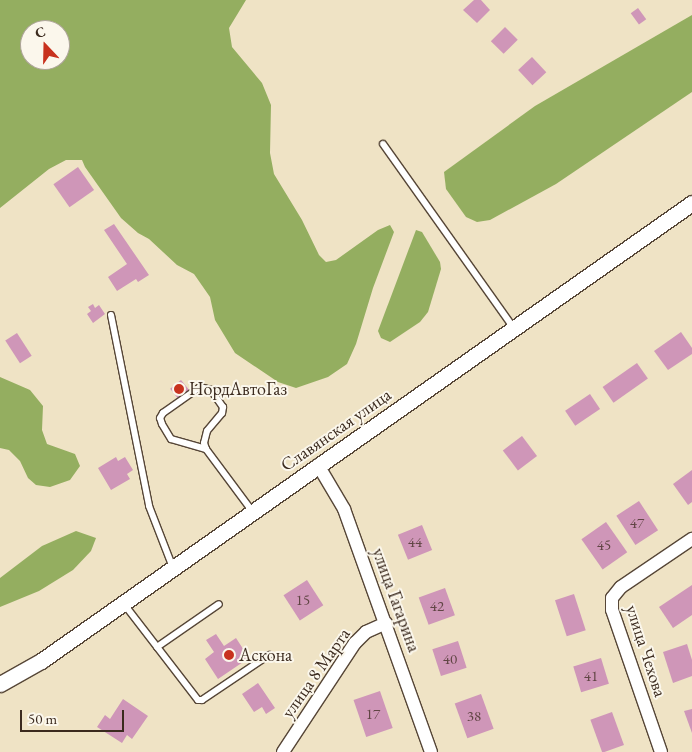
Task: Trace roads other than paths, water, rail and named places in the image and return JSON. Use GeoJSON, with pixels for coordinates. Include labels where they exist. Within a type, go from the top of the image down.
{"type":"FeatureCollection","features":[{"type":"Feature","properties":{"kind":"street","name":"Славянская улица"},"geometry":{"type":"LineString","coordinates":[[0,684],[41,661],[692,203]]}},
{"type":"Feature","properties":{"kind":"street","name":"улица Гагарина"},"geometry":{"type":"LineString","coordinates":[[318,466],[344,509],[431,752]]}},
{"type":"Feature","properties":{"kind":"street","name":"улица Чехова"},"geometry":{"type":"LineString","coordinates":[[661,752],[612,610],[612,598],[621,586],[692,539]]}},
{"type":"Feature","properties":{"kind":"street","name":"улица 8 Марта"},"geometry":{"type":"LineString","coordinates":[[283,752],[355,643],[366,632],[386,623]]}},
{"type":"Feature","properties":{"kind":"lane"},"geometry":{"type":"LineString","coordinates":[[383,144],[514,328]]}},
{"type":"Feature","properties":{"kind":"lane"},"geometry":{"type":"LineString","coordinates":[[111,315],[149,506],[173,568]]}},
{"type":"Feature","properties":{"kind":"lane"},"geometry":{"type":"LineString","coordinates":[[206,449],[172,439],[160,418],[163,413],[200,387],[211,390],[223,407],[222,413],[207,431],[204,443],[206,449],[252,511]]}},
{"type":"Feature","properties":{"kind":"lane"},"geometry":{"type":"LineString","coordinates":[[123,603],[195,696],[202,700],[269,655]]}},
{"type":"Feature","properties":{"kind":"lane"},"geometry":{"type":"LineString","coordinates":[[156,647],[219,604]]}},
{"type":"Feature","properties":{"kind":"place","name":"НордАвтоГаз"},"geometry":{"type":"Point","coordinates":[179,389]}},
{"type":"Feature","properties":{"kind":"place","name":"Аскона"},"geometry":{"type":"Point","coordinates":[229,655]}}]}
